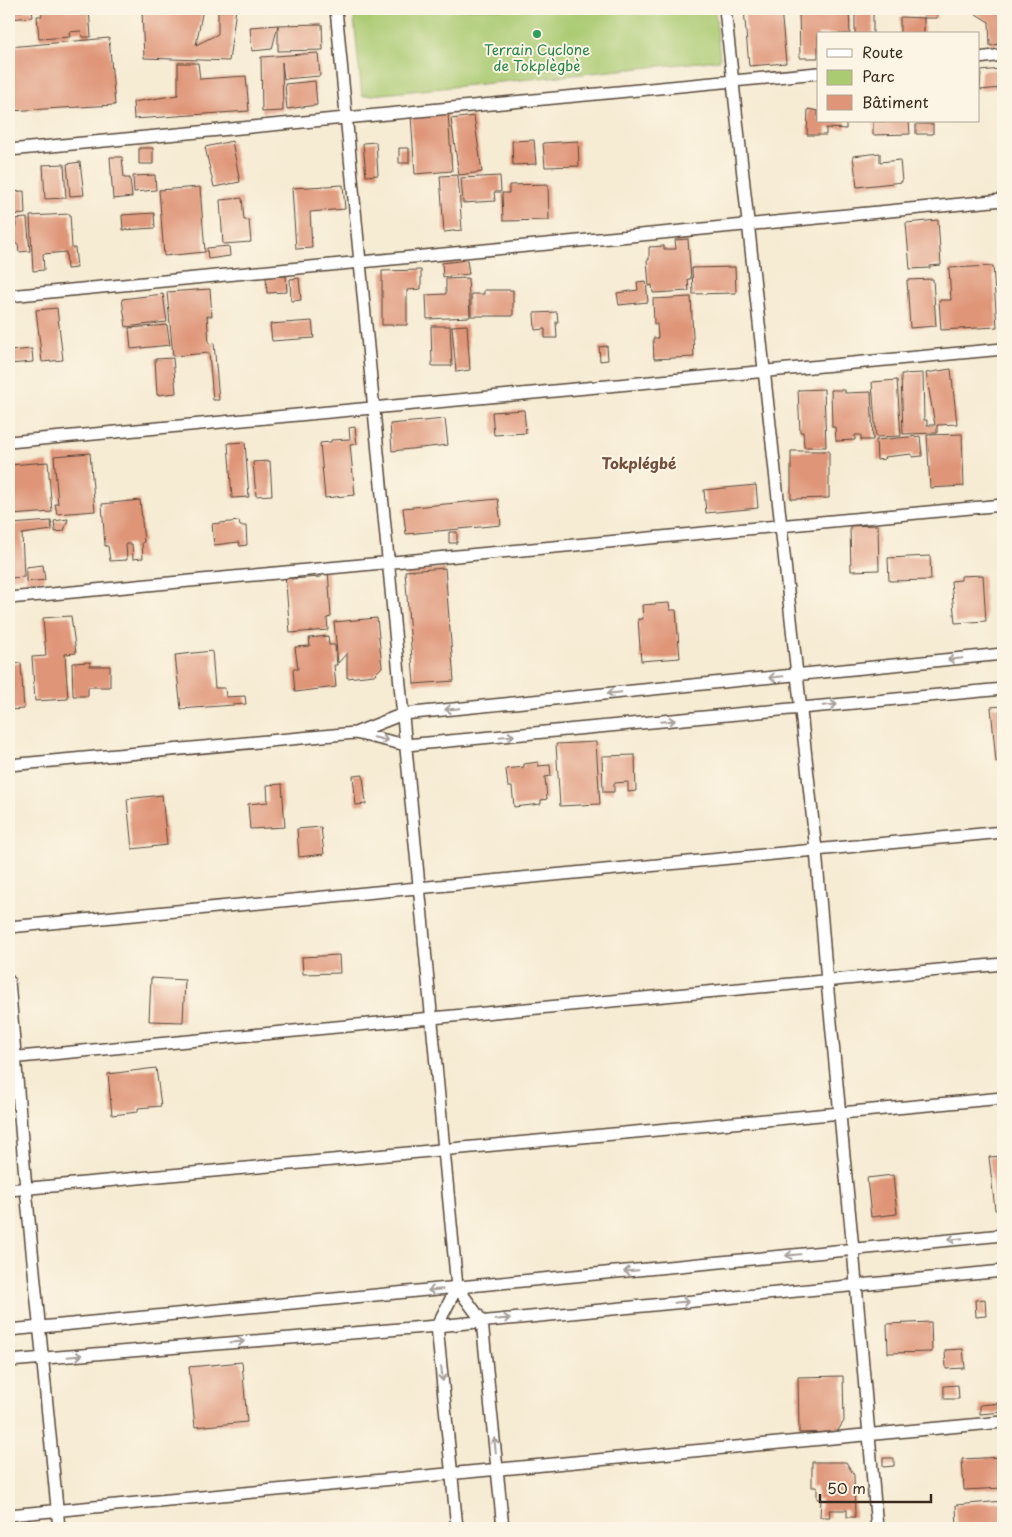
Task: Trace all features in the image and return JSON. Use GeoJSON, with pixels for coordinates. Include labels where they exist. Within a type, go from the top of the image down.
{"type":"FeatureCollection","features":[{"type":"Feature","properties":{"kind":"street"},"geometry":{"type":"LineString","coordinates":[[336,9],[457,1287],[482,1321],[503,1528]]}},
{"type":"Feature","properties":{"kind":"street"},"geometry":{"type":"LineString","coordinates":[[725,9],[816,850],[826,981],[853,1249],[877,1528]]}},
{"type":"Feature","properties":{"kind":"street"},"geometry":{"type":"LineString","coordinates":[[980,58],[1003,55]]}},
{"type":"Feature","properties":{"kind":"street"},"geometry":{"type":"LineString","coordinates":[[9,150],[817,73]]}},
{"type":"Feature","properties":{"kind":"street"},"geometry":{"type":"LineString","coordinates":[[9,296],[1003,200]]}},
{"type":"Feature","properties":{"kind":"street"},"geometry":{"type":"LineString","coordinates":[[9,442],[1003,349]]}},
{"type":"Feature","properties":{"kind":"street"},"geometry":{"type":"LineString","coordinates":[[9,598],[1003,505]]}},
{"type":"Feature","properties":{"kind":"street"},"geometry":{"type":"LineString","coordinates":[[9,765],[355,733],[403,714],[1003,654]]}},
{"type":"Feature","properties":{"kind":"street"},"geometry":{"type":"LineString","coordinates":[[355,733],[406,745],[1003,689]]}},
{"type":"Feature","properties":{"kind":"street"},"geometry":{"type":"LineString","coordinates":[[9,927],[1003,832]]}},
{"type":"Feature","properties":{"kind":"street"},"geometry":{"type":"LineString","coordinates":[[12,1057],[1003,964]]}},
{"type":"Feature","properties":{"kind":"street"},"geometry":{"type":"LineString","coordinates":[[9,981],[12,1057],[59,1528]]}},
{"type":"Feature","properties":{"kind":"street"},"geometry":{"type":"LineString","coordinates":[[9,1190],[1003,1098]]}},
{"type":"Feature","properties":{"kind":"street"},"geometry":{"type":"LineString","coordinates":[[9,1330],[1003,1235]]}},
{"type":"Feature","properties":{"kind":"street"},"geometry":{"type":"LineString","coordinates":[[9,1361],[438,1326],[1003,1272]]}},
{"type":"Feature","properties":{"kind":"street"},"geometry":{"type":"LineString","coordinates":[[457,1287],[438,1326],[457,1528]]}},
{"type":"Feature","properties":{"kind":"street"},"geometry":{"type":"LineString","coordinates":[[9,1515],[1003,1422]]}},
{"type":"Feature","properties":{"kind":"green space","name":"Terrain Cyclone de Tokplègbè"},"geometry":{"type":"Polygon","coordinates":[[[353,9],[715,9],[720,60],[362,96],[353,9]]]}},
{"type":"Feature","properties":{"kind":"building"},"geometry":{"type":"Polygon","coordinates":[[[89,9],[91,37],[82,37],[81,31],[69,32],[70,37],[39,39],[37,16],[42,16],[42,10],[89,9]]]}},
{"type":"Feature","properties":{"kind":"building"},"geometry":{"type":"Polygon","coordinates":[[[203,9],[196,45],[218,34],[218,9],[236,9],[229,61],[144,58],[142,11],[203,9]]]}},
{"type":"Feature","properties":{"kind":"building"},"geometry":{"type":"Polygon","coordinates":[[[744,9],[781,9],[786,63],[749,66],[744,9]]]}},
{"type":"Feature","properties":{"kind":"building"},"geometry":{"type":"Polygon","coordinates":[[[799,9],[849,9],[850,32],[817,32],[817,58],[800,58],[799,9]]]}},
{"type":"Feature","properties":{"kind":"building"},"geometry":{"type":"Polygon","coordinates":[[[855,9],[873,9],[873,32],[855,32],[855,9]]]}},
{"type":"Feature","properties":{"kind":"building"},"geometry":{"type":"Polygon","coordinates":[[[923,9],[937,9],[937,18],[924,18],[923,9]]]}},
{"type":"Feature","properties":{"kind":"building"},"geometry":{"type":"Polygon","coordinates":[[[968,9],[1003,9],[1003,43],[990,46],[989,22],[968,9]]]}},
{"type":"Feature","properties":{"kind":"building"},"geometry":{"type":"Polygon","coordinates":[[[32,10],[33,17],[9,19],[9,12],[32,10]]]}},
{"type":"Feature","properties":{"kind":"building"},"geometry":{"type":"Polygon","coordinates":[[[900,17],[924,18],[924,32],[900,32],[900,17]]]}},
{"type":"Feature","properties":{"kind":"building"},"geometry":{"type":"Polygon","coordinates":[[[322,24],[323,50],[278,51],[278,25],[322,24]]]}},
{"type":"Feature","properties":{"kind":"building"},"geometry":{"type":"Polygon","coordinates":[[[278,25],[272,49],[252,51],[250,27],[278,25]]]}},
{"type":"Feature","properties":{"kind":"building"},"geometry":{"type":"Polygon","coordinates":[[[109,38],[115,105],[9,111],[9,47],[109,38]]]}},
{"type":"Feature","properties":{"kind":"building"},"geometry":{"type":"Polygon","coordinates":[[[318,53],[320,76],[284,79],[282,62],[283,111],[262,112],[261,57],[318,53]]]}},
{"type":"Feature","properties":{"kind":"building"},"geometry":{"type":"Polygon","coordinates":[[[178,63],[198,63],[200,79],[246,76],[249,111],[134,119],[133,102],[178,95],[178,63]]]}},
{"type":"Feature","properties":{"kind":"building"},"geometry":{"type":"Polygon","coordinates":[[[1001,69],[1001,88],[980,90],[981,71],[1001,69]]]}},
{"type":"Feature","properties":{"kind":"building"},"geometry":{"type":"Polygon","coordinates":[[[315,81],[317,105],[287,109],[285,84],[315,81]]]}},
{"type":"Feature","properties":{"kind":"building"},"geometry":{"type":"Polygon","coordinates":[[[808,109],[817,111],[817,122],[846,122],[846,129],[826,128],[826,135],[807,135],[808,109]]]}},
{"type":"Feature","properties":{"kind":"building"},"geometry":{"type":"Polygon","coordinates":[[[448,113],[452,171],[415,174],[411,116],[448,113]]]}},
{"type":"Feature","properties":{"kind":"building"},"geometry":{"type":"Polygon","coordinates":[[[474,116],[482,172],[459,175],[451,119],[474,116]]]}},
{"type":"Feature","properties":{"kind":"building"},"geometry":{"type":"Polygon","coordinates":[[[873,122],[909,122],[910,134],[873,135],[873,122]]]}},
{"type":"Feature","properties":{"kind":"building"},"geometry":{"type":"Polygon","coordinates":[[[916,124],[933,124],[933,134],[916,134],[916,124]]]}},
{"type":"Feature","properties":{"kind":"building"},"geometry":{"type":"Polygon","coordinates":[[[534,140],[536,164],[513,165],[512,141],[534,140]]]}},
{"type":"Feature","properties":{"kind":"building"},"geometry":{"type":"Polygon","coordinates":[[[232,141],[240,182],[214,187],[205,147],[232,141]]]}},
{"type":"Feature","properties":{"kind":"building"},"geometry":{"type":"Polygon","coordinates":[[[578,141],[579,166],[545,167],[543,143],[578,141]]]}},
{"type":"Feature","properties":{"kind":"building"},"geometry":{"type":"Polygon","coordinates":[[[376,142],[378,175],[366,176],[363,143],[376,142]]]}},
{"type":"Feature","properties":{"kind":"building"},"geometry":{"type":"Polygon","coordinates":[[[139,148],[153,148],[153,164],[139,164],[139,148]]]}},
{"type":"Feature","properties":{"kind":"building"},"geometry":{"type":"Polygon","coordinates":[[[399,148],[409,148],[409,163],[399,163],[399,148]]]}},
{"type":"Feature","properties":{"kind":"building"},"geometry":{"type":"Polygon","coordinates":[[[880,153],[880,162],[900,160],[902,182],[857,187],[853,156],[880,153]]]}},
{"type":"Feature","properties":{"kind":"building"},"geometry":{"type":"Polygon","coordinates":[[[9,157],[14,158],[11,180],[9,180],[9,157]]]}},
{"type":"Feature","properties":{"kind":"building"},"geometry":{"type":"Polygon","coordinates":[[[110,157],[122,157],[124,178],[130,178],[132,197],[113,199],[110,157]]]}},
{"type":"Feature","properties":{"kind":"building"},"geometry":{"type":"Polygon","coordinates":[[[80,162],[84,195],[70,196],[67,164],[80,162]]]}},
{"type":"Feature","properties":{"kind":"building"},"geometry":{"type":"Polygon","coordinates":[[[64,164],[66,198],[45,199],[43,165],[64,164]]]}},
{"type":"Feature","properties":{"kind":"building"},"geometry":{"type":"Polygon","coordinates":[[[155,175],[156,190],[134,192],[133,176],[155,175]]]}},
{"type":"Feature","properties":{"kind":"building"},"geometry":{"type":"Polygon","coordinates":[[[458,175],[462,230],[444,232],[440,176],[458,175]]]}},
{"type":"Feature","properties":{"kind":"building"},"geometry":{"type":"Polygon","coordinates":[[[500,176],[501,192],[494,192],[495,201],[463,203],[461,178],[500,176]]]}},
{"type":"Feature","properties":{"kind":"building"},"geometry":{"type":"Polygon","coordinates":[[[548,184],[549,220],[503,221],[502,193],[509,193],[509,185],[548,184]]]}},
{"type":"Feature","properties":{"kind":"building"},"geometry":{"type":"Polygon","coordinates":[[[343,185],[345,209],[310,212],[312,248],[296,249],[292,188],[343,185]]]}},
{"type":"Feature","properties":{"kind":"building"},"geometry":{"type":"Polygon","coordinates":[[[200,187],[205,252],[164,256],[159,190],[200,187]]]}},
{"type":"Feature","properties":{"kind":"building"},"geometry":{"type":"Polygon","coordinates":[[[24,191],[25,214],[9,215],[9,192],[24,191]]]}},
{"type":"Feature","properties":{"kind":"building"},"geometry":{"type":"Polygon","coordinates":[[[242,198],[244,220],[249,220],[251,242],[223,244],[220,200],[242,198]]]}},
{"type":"Feature","properties":{"kind":"building"},"geometry":{"type":"Polygon","coordinates":[[[154,213],[155,228],[123,230],[122,215],[154,213]]]}},
{"type":"Feature","properties":{"kind":"building"},"geometry":{"type":"Polygon","coordinates":[[[70,214],[72,248],[75,248],[77,268],[67,269],[66,252],[43,254],[44,270],[33,271],[30,216],[70,214]]]}},
{"type":"Feature","properties":{"kind":"building"},"geometry":{"type":"Polygon","coordinates":[[[27,218],[30,251],[19,252],[18,244],[14,244],[12,227],[16,226],[15,219],[27,218]]]}},
{"type":"Feature","properties":{"kind":"building"},"geometry":{"type":"Polygon","coordinates":[[[938,220],[941,265],[930,266],[930,268],[910,269],[906,223],[938,220]]]}},
{"type":"Feature","properties":{"kind":"building"},"geometry":{"type":"Polygon","coordinates":[[[688,239],[691,279],[688,279],[689,291],[653,293],[652,285],[649,286],[647,260],[649,260],[649,247],[664,246],[664,249],[676,249],[675,240],[688,239]]]}},
{"type":"Feature","properties":{"kind":"building"},"geometry":{"type":"Polygon","coordinates":[[[229,246],[230,256],[208,259],[207,248],[229,246]]]}},
{"type":"Feature","properties":{"kind":"building"},"geometry":{"type":"Polygon","coordinates":[[[467,260],[469,274],[443,277],[442,263],[467,260]]]}},
{"type":"Feature","properties":{"kind":"building"},"geometry":{"type":"Polygon","coordinates":[[[993,266],[997,327],[941,330],[939,300],[951,300],[949,268],[993,266]]]}},
{"type":"Feature","properties":{"kind":"building"},"geometry":{"type":"Polygon","coordinates":[[[735,267],[736,293],[693,294],[692,268],[735,267]]]}},
{"type":"Feature","properties":{"kind":"building"},"geometry":{"type":"Polygon","coordinates":[[[421,270],[421,289],[407,290],[407,325],[382,325],[382,271],[421,270]]]}},
{"type":"Feature","properties":{"kind":"building"},"geometry":{"type":"Polygon","coordinates":[[[286,276],[287,292],[267,293],[266,277],[286,276]]]}},
{"type":"Feature","properties":{"kind":"building"},"geometry":{"type":"Polygon","coordinates":[[[299,278],[301,300],[291,301],[290,279],[299,278]]]}},
{"type":"Feature","properties":{"kind":"building"},"geometry":{"type":"Polygon","coordinates":[[[468,278],[470,317],[427,319],[426,295],[446,294],[446,279],[468,278]]]}},
{"type":"Feature","properties":{"kind":"building"},"geometry":{"type":"Polygon","coordinates":[[[933,279],[936,326],[910,328],[907,280],[933,279]]]}},
{"type":"Feature","properties":{"kind":"building"},"geometry":{"type":"Polygon","coordinates":[[[646,281],[648,302],[619,305],[617,293],[638,290],[637,282],[646,281]]]}},
{"type":"Feature","properties":{"kind":"building"},"geometry":{"type":"Polygon","coordinates":[[[210,289],[212,316],[207,316],[209,344],[214,343],[219,400],[213,400],[209,353],[173,356],[167,292],[210,289]]]}},
{"type":"Feature","properties":{"kind":"building"},"geometry":{"type":"Polygon","coordinates":[[[484,290],[513,290],[513,316],[471,316],[471,294],[484,294],[484,290]]]}},
{"type":"Feature","properties":{"kind":"building"},"geometry":{"type":"Polygon","coordinates":[[[163,294],[167,322],[126,327],[122,299],[163,294]]]}},
{"type":"Feature","properties":{"kind":"building"},"geometry":{"type":"Polygon","coordinates":[[[691,297],[694,357],[654,359],[653,338],[658,338],[657,324],[654,324],[653,299],[691,297]]]}},
{"type":"Feature","properties":{"kind":"building"},"geometry":{"type":"Polygon","coordinates":[[[57,308],[63,360],[42,362],[36,310],[57,308]]]}},
{"type":"Feature","properties":{"kind":"building"},"geometry":{"type":"Polygon","coordinates":[[[557,312],[557,338],[545,338],[545,329],[535,330],[534,313],[557,312]]]}},
{"type":"Feature","properties":{"kind":"building"},"geometry":{"type":"Polygon","coordinates":[[[312,321],[314,338],[272,341],[270,324],[312,321]]]}},
{"type":"Feature","properties":{"kind":"building"},"geometry":{"type":"Polygon","coordinates":[[[167,325],[170,345],[131,349],[129,328],[167,325]]]}},
{"type":"Feature","properties":{"kind":"building"},"geometry":{"type":"Polygon","coordinates":[[[467,325],[470,370],[456,372],[452,326],[467,325]]]}},
{"type":"Feature","properties":{"kind":"building"},"geometry":{"type":"Polygon","coordinates":[[[431,326],[450,326],[452,366],[432,366],[431,326]]]}},
{"type":"Feature","properties":{"kind":"building"},"geometry":{"type":"Polygon","coordinates":[[[607,346],[608,360],[600,361],[599,347],[607,346]]]}},
{"type":"Feature","properties":{"kind":"building"},"geometry":{"type":"Polygon","coordinates":[[[32,349],[33,362],[9,364],[9,351],[32,349]]]}},
{"type":"Feature","properties":{"kind":"building"},"geometry":{"type":"Polygon","coordinates":[[[173,358],[176,393],[157,395],[155,359],[173,358]]]}},
{"type":"Feature","properties":{"kind":"building"},"geometry":{"type":"Polygon","coordinates":[[[951,369],[957,424],[937,425],[937,433],[903,434],[901,374],[923,373],[924,420],[927,420],[927,425],[935,425],[926,373],[951,369]]]}},
{"type":"Feature","properties":{"kind":"building"},"geometry":{"type":"Polygon","coordinates":[[[897,380],[901,436],[876,437],[872,382],[897,380]]]}},
{"type":"Feature","properties":{"kind":"building"},"geometry":{"type":"Polygon","coordinates":[[[824,389],[826,447],[804,447],[803,432],[800,432],[798,390],[824,389]]]}},
{"type":"Feature","properties":{"kind":"building"},"geometry":{"type":"Polygon","coordinates":[[[831,390],[845,390],[845,393],[871,392],[873,440],[861,440],[861,435],[855,435],[855,440],[836,441],[835,427],[832,427],[831,390]]]}},
{"type":"Feature","properties":{"kind":"building"},"geometry":{"type":"Polygon","coordinates":[[[524,410],[526,433],[494,435],[492,412],[524,410]]]}},
{"type":"Feature","properties":{"kind":"building"},"geometry":{"type":"Polygon","coordinates":[[[445,419],[448,445],[392,451],[390,424],[445,419]]]}},
{"type":"Feature","properties":{"kind":"building"},"geometry":{"type":"Polygon","coordinates":[[[355,427],[357,444],[350,445],[355,495],[325,498],[320,443],[331,442],[331,440],[350,439],[349,428],[355,427]]]}},
{"type":"Feature","properties":{"kind":"building"},"geometry":{"type":"Polygon","coordinates":[[[962,434],[964,486],[930,488],[927,435],[962,434]]]}},
{"type":"Feature","properties":{"kind":"building"},"geometry":{"type":"Polygon","coordinates":[[[920,436],[922,456],[912,457],[912,454],[884,457],[885,459],[877,460],[876,440],[920,436]]]}},
{"type":"Feature","properties":{"kind":"building"},"geometry":{"type":"Polygon","coordinates":[[[245,442],[249,497],[232,498],[228,443],[245,442]]]}},
{"type":"Feature","properties":{"kind":"building"},"geometry":{"type":"Polygon","coordinates":[[[791,451],[829,451],[829,498],[791,499],[791,451]]]}},
{"type":"Feature","properties":{"kind":"building"},"geometry":{"type":"Polygon","coordinates":[[[90,453],[95,511],[57,514],[55,504],[58,504],[54,456],[90,453]]]}},
{"type":"Feature","properties":{"kind":"building"},"geometry":{"type":"Polygon","coordinates":[[[270,461],[272,495],[256,496],[253,462],[270,461]]]}},
{"type":"Feature","properties":{"kind":"building"},"geometry":{"type":"Polygon","coordinates":[[[48,462],[52,512],[11,515],[9,465],[48,462]]]}},
{"type":"Feature","properties":{"kind":"building"},"geometry":{"type":"Polygon","coordinates":[[[756,485],[758,508],[706,513],[704,490],[756,485]]]}},
{"type":"Feature","properties":{"kind":"building"},"geometry":{"type":"Polygon","coordinates":[[[498,499],[501,525],[406,534],[403,508],[498,499]]]}},
{"type":"Feature","properties":{"kind":"building"},"geometry":{"type":"Polygon","coordinates":[[[140,500],[144,542],[142,543],[143,558],[133,559],[132,544],[126,544],[127,560],[110,561],[108,546],[105,546],[102,504],[140,500]]]}},
{"type":"Feature","properties":{"kind":"building"},"geometry":{"type":"Polygon","coordinates":[[[68,519],[64,531],[55,532],[54,521],[68,519]]]}},
{"type":"Feature","properties":{"kind":"building"},"geometry":{"type":"Polygon","coordinates":[[[51,521],[52,530],[22,534],[24,577],[9,578],[9,527],[12,527],[12,524],[51,521]]]}},
{"type":"Feature","properties":{"kind":"building"},"geometry":{"type":"Polygon","coordinates":[[[239,521],[240,526],[246,526],[247,545],[240,546],[239,542],[214,545],[212,524],[239,521]]]}},
{"type":"Feature","properties":{"kind":"building"},"geometry":{"type":"Polygon","coordinates":[[[878,525],[879,570],[851,571],[850,526],[878,525]]]}},
{"type":"Feature","properties":{"kind":"building"},"geometry":{"type":"Polygon","coordinates":[[[449,532],[457,532],[457,543],[449,543],[449,532]]]}},
{"type":"Feature","properties":{"kind":"building"},"geometry":{"type":"Polygon","coordinates":[[[930,556],[931,580],[889,581],[888,558],[930,556]]]}},
{"type":"Feature","properties":{"kind":"building"},"geometry":{"type":"Polygon","coordinates":[[[43,565],[45,580],[26,582],[26,567],[43,565]]]}},
{"type":"Feature","properties":{"kind":"building"},"geometry":{"type":"Polygon","coordinates":[[[445,568],[454,681],[414,684],[405,571],[445,568]]]}},
{"type":"Feature","properties":{"kind":"building"},"geometry":{"type":"Polygon","coordinates":[[[328,569],[331,617],[327,618],[328,630],[290,633],[285,573],[291,572],[291,579],[321,577],[321,570],[328,569]]]}},
{"type":"Feature","properties":{"kind":"building"},"geometry":{"type":"Polygon","coordinates":[[[983,575],[986,621],[955,623],[951,581],[961,580],[961,576],[983,575]]]}},
{"type":"Feature","properties":{"kind":"building"},"geometry":{"type":"Polygon","coordinates":[[[669,603],[670,610],[676,610],[680,658],[641,661],[638,619],[643,619],[642,605],[669,603]]]}},
{"type":"Feature","properties":{"kind":"building"},"geometry":{"type":"Polygon","coordinates":[[[71,616],[76,653],[65,654],[68,699],[35,701],[32,657],[46,656],[43,618],[71,616]]]}},
{"type":"Feature","properties":{"kind":"building"},"geometry":{"type":"Polygon","coordinates":[[[377,618],[382,667],[374,675],[347,678],[347,653],[338,663],[334,622],[377,618]]]}},
{"type":"Feature","properties":{"kind":"building"},"geometry":{"type":"Polygon","coordinates":[[[328,636],[329,645],[335,645],[337,665],[334,665],[336,687],[295,692],[293,669],[298,669],[295,647],[310,646],[309,638],[328,636]]]}},
{"type":"Feature","properties":{"kind":"building"},"geometry":{"type":"Polygon","coordinates":[[[212,651],[215,688],[225,688],[226,697],[245,696],[246,704],[181,709],[175,655],[212,651]]]}},
{"type":"Feature","properties":{"kind":"building"},"geometry":{"type":"Polygon","coordinates":[[[90,662],[90,666],[110,666],[110,687],[88,687],[88,696],[73,696],[72,663],[90,662]]]}},
{"type":"Feature","properties":{"kind":"building"},"geometry":{"type":"Polygon","coordinates":[[[21,663],[24,709],[9,710],[9,664],[21,663]]]}},
{"type":"Feature","properties":{"kind":"building"},"geometry":{"type":"Polygon","coordinates":[[[1003,706],[1003,762],[996,762],[991,707],[1003,706]]]}},
{"type":"Feature","properties":{"kind":"building"},"geometry":{"type":"Polygon","coordinates":[[[596,742],[600,804],[560,806],[556,744],[596,742]]]}},
{"type":"Feature","properties":{"kind":"building"},"geometry":{"type":"Polygon","coordinates":[[[635,755],[636,791],[628,792],[628,782],[614,783],[614,792],[603,792],[602,756],[635,755]]]}},
{"type":"Feature","properties":{"kind":"building"},"geometry":{"type":"Polygon","coordinates":[[[538,762],[538,766],[550,765],[551,776],[545,777],[547,799],[541,800],[541,804],[514,807],[512,787],[508,787],[506,769],[524,767],[524,764],[538,762]]]}},
{"type":"Feature","properties":{"kind":"building"},"geometry":{"type":"Polygon","coordinates":[[[363,775],[366,804],[356,805],[353,776],[363,775]]]}},
{"type":"Feature","properties":{"kind":"building"},"geometry":{"type":"Polygon","coordinates":[[[282,784],[285,827],[250,829],[248,804],[268,802],[267,785],[282,784]]]}},
{"type":"Feature","properties":{"kind":"building"},"geometry":{"type":"Polygon","coordinates":[[[162,795],[167,845],[132,849],[127,799],[162,795]]]}},
{"type":"Feature","properties":{"kind":"building"},"geometry":{"type":"Polygon","coordinates":[[[321,827],[324,854],[299,857],[297,829],[321,827]]]}},
{"type":"Feature","properties":{"kind":"building"},"geometry":{"type":"Polygon","coordinates":[[[339,955],[340,973],[303,974],[302,957],[339,955]]]}},
{"type":"Feature","properties":{"kind":"building"},"geometry":{"type":"Polygon","coordinates":[[[151,978],[185,980],[183,1022],[149,1021],[151,978]]]}},
{"type":"Feature","properties":{"kind":"building"},"geometry":{"type":"Polygon","coordinates":[[[156,1068],[161,1106],[138,1108],[138,1112],[112,1115],[108,1074],[156,1068]]]}},
{"type":"Feature","properties":{"kind":"building"},"geometry":{"type":"Polygon","coordinates":[[[1003,1156],[1003,1209],[995,1210],[989,1157],[1003,1156]]]}},
{"type":"Feature","properties":{"kind":"building"},"geometry":{"type":"Polygon","coordinates":[[[893,1175],[897,1214],[871,1217],[867,1178],[893,1175]]]}},
{"type":"Feature","properties":{"kind":"building"},"geometry":{"type":"Polygon","coordinates":[[[985,1299],[986,1316],[976,1317],[975,1300],[985,1299]]]}},
{"type":"Feature","properties":{"kind":"building"},"geometry":{"type":"Polygon","coordinates":[[[931,1322],[932,1352],[888,1353],[887,1324],[931,1322]]]}},
{"type":"Feature","properties":{"kind":"building"},"geometry":{"type":"Polygon","coordinates":[[[963,1349],[965,1368],[946,1369],[945,1350],[963,1349]]]}},
{"type":"Feature","properties":{"kind":"building"},"geometry":{"type":"Polygon","coordinates":[[[242,1362],[247,1422],[195,1427],[189,1367],[242,1362]]]}},
{"type":"Feature","properties":{"kind":"building"},"geometry":{"type":"Polygon","coordinates":[[[843,1376],[844,1421],[837,1432],[799,1433],[798,1377],[843,1376]]]}},
{"type":"Feature","properties":{"kind":"building"},"geometry":{"type":"Polygon","coordinates":[[[958,1385],[959,1399],[944,1399],[944,1386],[958,1385]]]}},
{"type":"Feature","properties":{"kind":"building"},"geometry":{"type":"Polygon","coordinates":[[[1003,1403],[1003,1412],[980,1414],[980,1405],[1003,1403]]]}},
{"type":"Feature","properties":{"kind":"building"},"geometry":{"type":"Polygon","coordinates":[[[1003,1457],[1003,1488],[964,1490],[962,1459],[1003,1457]]]}},
{"type":"Feature","properties":{"kind":"building"},"geometry":{"type":"Polygon","coordinates":[[[883,1458],[894,1458],[894,1466],[883,1467],[883,1458]]]}},
{"type":"Feature","properties":{"kind":"building"},"geometry":{"type":"Polygon","coordinates":[[[812,1462],[846,1462],[854,1475],[855,1517],[847,1517],[847,1510],[829,1510],[830,1517],[820,1517],[821,1499],[817,1499],[817,1487],[812,1487],[812,1462]]]}},
{"type":"Feature","properties":{"kind":"building"},"geometry":{"type":"Polygon","coordinates":[[[1003,1501],[1003,1528],[957,1528],[956,1505],[1003,1501]]]}},
{"type":"Feature","properties":{"kind":"place","name":"Terrain Cyclone de Tokplègbè"},"geometry":{"type":"Point","coordinates":[537,34]}},
{"type":"Feature","properties":{"kind":"district","name":"Tokplégbé"},"geometry":{"type":"Point","coordinates":[639,464]}}]}
